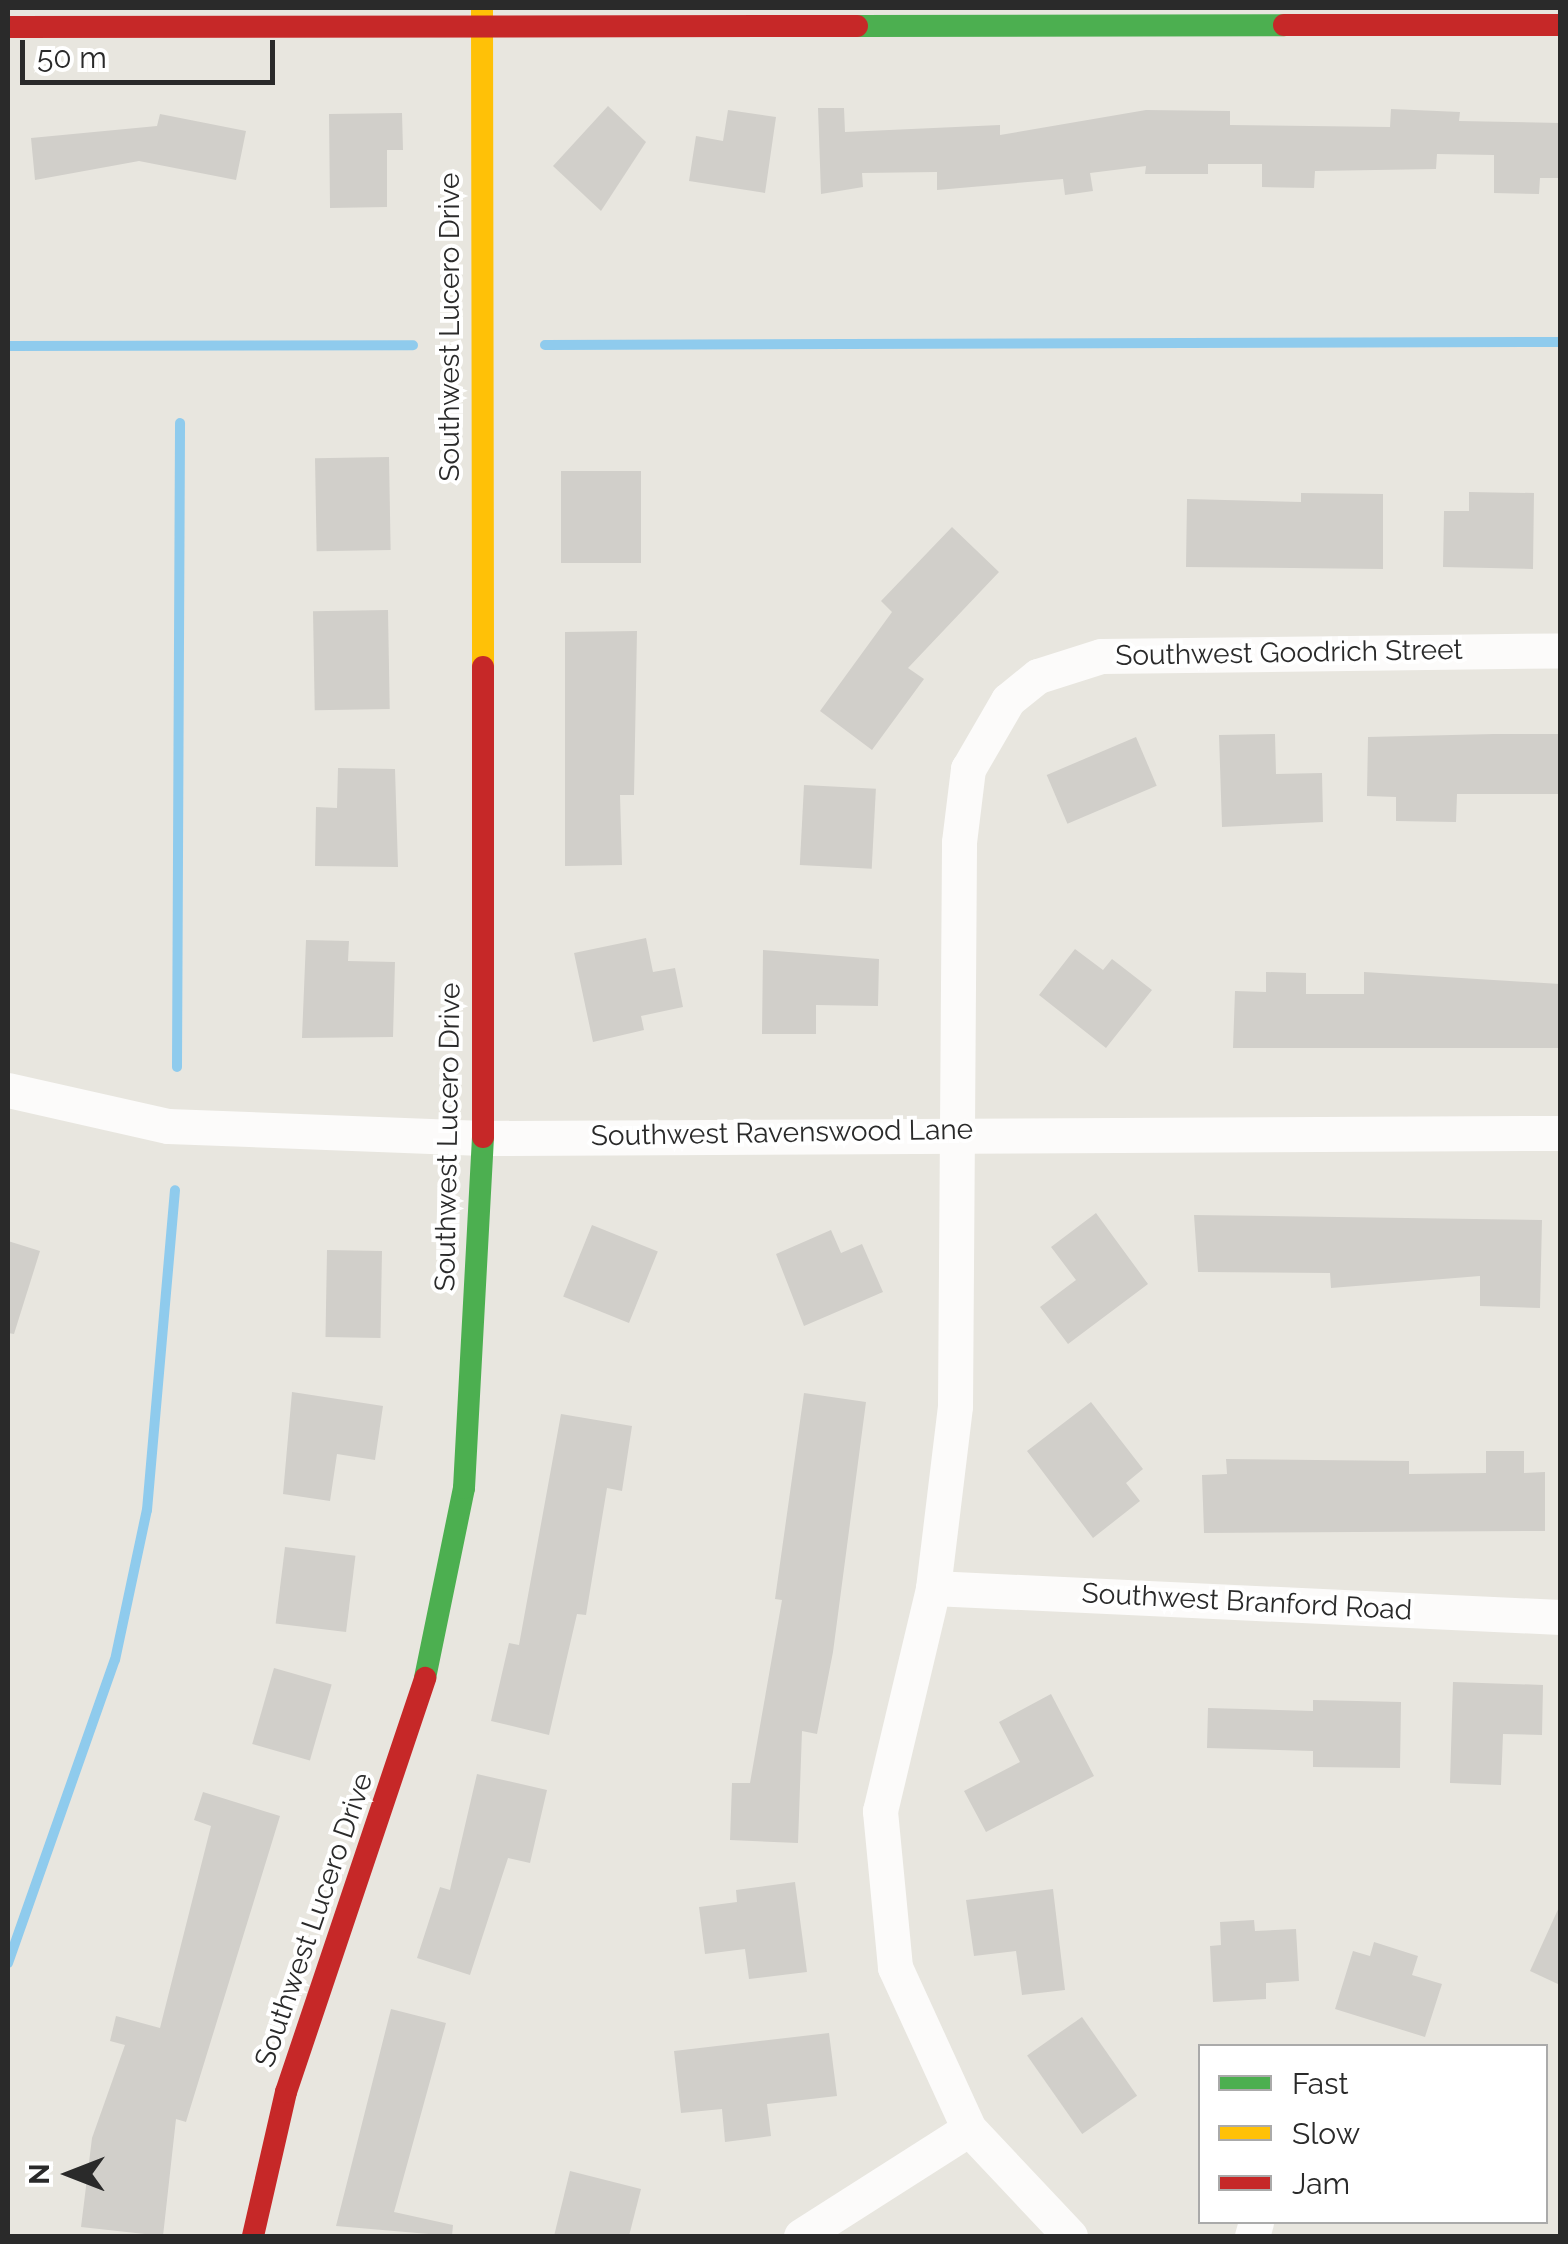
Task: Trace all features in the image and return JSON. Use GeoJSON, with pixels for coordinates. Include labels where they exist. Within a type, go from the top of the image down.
{"type":"FeatureCollection","features":[{"type":"Feature","properties":{"kind":"street"},"geometry":{"type":"LineString","coordinates":[[8,28],[482,18],[1106,17],[1560,25]]}},
{"type":"Feature","properties":{"kind":"street","name":"Southwest Lucero Drive"},"geometry":{"type":"LineString","coordinates":[[253,2236],[286,2092],[417,1716],[464,1488],[483,1138],[482,18]]}},
{"type":"Feature","properties":{"kind":"street","name":"Southwest Goodrich Street"},"geometry":{"type":"LineString","coordinates":[[963,1130],[962,792],[984,731],[1025,686],[1073,662],[1135,653],[1560,650]]}},
{"type":"Feature","properties":{"kind":"street","name":"Southwest Ravenswood Lane"},"geometry":{"type":"LineString","coordinates":[[8,1090],[168,1126],[483,1138],[963,1130],[1560,1133]]}},
{"type":"Feature","properties":{"kind":"street"},"geometry":{"type":"LineString","coordinates":[[963,1130],[955,1406],[933,1588],[880,1811],[896,1967],[969,2128],[1070,2236]]}},
{"type":"Feature","properties":{"kind":"street","name":"Southwest Branford Road"},"geometry":{"type":"LineString","coordinates":[[933,1588],[1560,1617]]}},
{"type":"Feature","properties":{"kind":"street"},"geometry":{"type":"LineString","coordinates":[[801,2236],[969,2128]]}},
{"type":"Feature","properties":{"kind":"building"},"geometry":{"type":"Polygon","coordinates":[[[608,106],[646,142],[601,211],[553,166],[608,106]]]}},
{"type":"Feature","properties":{"kind":"building"},"geometry":{"type":"Polygon","coordinates":[[[818,108],[844,108],[845,132],[1000,125],[1000,135],[1146,110],[1230,111],[1230,125],[1390,127],[1391,109],[1460,112],[1459,121],[1560,123],[1560,178],[1540,178],[1539,194],[1494,193],[1494,155],[1437,154],[1436,169],[1315,171],[1314,188],[1262,187],[1262,164],[1208,164],[1208,174],[1145,174],[1146,166],[1090,173],[1093,191],[1065,195],[1063,179],[937,190],[937,172],[862,173],[863,187],[821,194],[818,108]]]}},
{"type":"Feature","properties":{"kind":"building"},"geometry":{"type":"Polygon","coordinates":[[[728,110],[776,117],[765,193],[689,181],[696,136],[723,141],[728,110]]]}},
{"type":"Feature","properties":{"kind":"building"},"geometry":{"type":"Polygon","coordinates":[[[402,113],[403,150],[387,150],[387,207],[330,208],[329,114],[402,113]]]}},
{"type":"Feature","properties":{"kind":"building"},"geometry":{"type":"Polygon","coordinates":[[[160,114],[246,131],[236,180],[139,161],[35,180],[31,138],[157,126],[160,114]]]}},
{"type":"Feature","properties":{"kind":"building"},"geometry":{"type":"Polygon","coordinates":[[[389,457],[391,550],[317,551],[315,458],[389,457]]]}},
{"type":"Feature","properties":{"kind":"building"},"geometry":{"type":"Polygon","coordinates":[[[561,471],[641,471],[641,563],[561,563],[561,471]]]}},
{"type":"Feature","properties":{"kind":"building"},"geometry":{"type":"Polygon","coordinates":[[[1469,492],[1534,493],[1533,569],[1443,567],[1444,511],[1469,511],[1469,492]]]}},
{"type":"Feature","properties":{"kind":"building"},"geometry":{"type":"Polygon","coordinates":[[[1301,493],[1383,494],[1383,569],[1186,567],[1187,499],[1301,502],[1301,493]]]}},
{"type":"Feature","properties":{"kind":"building"},"geometry":{"type":"Polygon","coordinates":[[[952,527],[999,572],[908,668],[924,679],[872,750],[820,711],[892,612],[881,601],[952,527]]]}},
{"type":"Feature","properties":{"kind":"building"},"geometry":{"type":"Polygon","coordinates":[[[388,610],[390,709],[315,710],[313,611],[388,610]]]}},
{"type":"Feature","properties":{"kind":"building"},"geometry":{"type":"Polygon","coordinates":[[[637,631],[634,795],[620,795],[622,865],[565,866],[565,632],[637,631]]]}},
{"type":"Feature","properties":{"kind":"building"},"geometry":{"type":"Polygon","coordinates":[[[1275,734],[1276,774],[1322,773],[1323,822],[1222,827],[1219,735],[1275,734]]]}},
{"type":"Feature","properties":{"kind":"building"},"geometry":{"type":"Polygon","coordinates":[[[1560,734],[1560,794],[1457,794],[1456,822],[1396,821],[1396,797],[1367,796],[1368,737],[1560,734]]]}},
{"type":"Feature","properties":{"kind":"building"},"geometry":{"type":"Polygon","coordinates":[[[1136,737],[1157,786],[1067,824],[1047,775],[1136,737]]]}},
{"type":"Feature","properties":{"kind":"building"},"geometry":{"type":"Polygon","coordinates":[[[338,768],[395,769],[398,867],[315,866],[316,807],[337,808],[338,768]]]}},
{"type":"Feature","properties":{"kind":"building"},"geometry":{"type":"Polygon","coordinates":[[[804,785],[876,789],[872,869],[800,865],[804,785]]]}},
{"type":"Feature","properties":{"kind":"building"},"geometry":{"type":"Polygon","coordinates":[[[646,938],[653,972],[675,968],[683,1007],[641,1016],[644,1030],[593,1042],[574,953],[646,938]]]}},
{"type":"Feature","properties":{"kind":"building"},"geometry":{"type":"Polygon","coordinates":[[[306,940],[349,941],[348,961],[395,962],[393,1037],[302,1038],[306,940]]]}},
{"type":"Feature","properties":{"kind":"building"},"geometry":{"type":"Polygon","coordinates":[[[1075,949],[1103,970],[1112,959],[1152,990],[1106,1048],[1039,995],[1075,949]]]}},
{"type":"Feature","properties":{"kind":"building"},"geometry":{"type":"Polygon","coordinates":[[[763,950],[879,959],[878,1006],[816,1005],[816,1034],[762,1034],[763,950]]]}},
{"type":"Feature","properties":{"kind":"building"},"geometry":{"type":"Polygon","coordinates":[[[1266,972],[1306,973],[1306,994],[1364,994],[1364,972],[1560,984],[1560,1048],[1233,1048],[1235,991],[1266,992],[1266,972]]]}},
{"type":"Feature","properties":{"kind":"building"},"geometry":{"type":"Polygon","coordinates":[[[1096,1213],[1148,1284],[1068,1344],[1040,1307],[1076,1280],[1051,1247],[1096,1213]]]}},
{"type":"Feature","properties":{"kind":"building"},"geometry":{"type":"Polygon","coordinates":[[[1194,1215],[1542,1220],[1540,1308],[1480,1306],[1480,1276],[1331,1288],[1330,1273],[1198,1272],[1194,1215]]]}},
{"type":"Feature","properties":{"kind":"building"},"geometry":{"type":"Polygon","coordinates":[[[592,1225],[658,1252],[629,1323],[563,1296],[592,1225]]]}},
{"type":"Feature","properties":{"kind":"building"},"geometry":{"type":"Polygon","coordinates":[[[831,1230],[841,1253],[862,1244],[883,1292],[804,1326],[776,1254],[831,1230]]]}},
{"type":"Feature","properties":{"kind":"building"},"geometry":{"type":"Polygon","coordinates":[[[8,1241],[40,1251],[14,1334],[8,1333],[8,1241]]]}},
{"type":"Feature","properties":{"kind":"building"},"geometry":{"type":"Polygon","coordinates":[[[327,1250],[382,1251],[380,1338],[325,1337],[327,1250]]]}},
{"type":"Feature","properties":{"kind":"building"},"geometry":{"type":"Polygon","coordinates":[[[292,1392],[383,1406],[375,1460],[337,1454],[330,1501],[283,1494],[292,1392]]]}},
{"type":"Feature","properties":{"kind":"building"},"geometry":{"type":"Polygon","coordinates":[[[804,1393],[866,1402],[833,1652],[817,1734],[802,1731],[798,1843],[730,1840],[732,1783],[750,1783],[782,1600],[775,1599],[804,1393]]]}},
{"type":"Feature","properties":{"kind":"building"},"geometry":{"type":"Polygon","coordinates":[[[1091,1402],[1143,1469],[1126,1483],[1140,1501],[1093,1538],[1027,1451],[1091,1402]]]}},
{"type":"Feature","properties":{"kind":"building"},"geometry":{"type":"Polygon","coordinates":[[[561,1414],[632,1426],[622,1491],[607,1488],[586,1615],[577,1614],[549,1735],[491,1721],[509,1643],[519,1645],[561,1414]]]}},
{"type":"Feature","properties":{"kind":"building"},"geometry":{"type":"Polygon","coordinates":[[[1486,1451],[1524,1451],[1524,1473],[1545,1472],[1545,1531],[1204,1533],[1202,1475],[1227,1474],[1226,1459],[1409,1461],[1409,1474],[1486,1473],[1486,1451]]]}},
{"type":"Feature","properties":{"kind":"building"},"geometry":{"type":"Polygon","coordinates":[[[285,1547],[355,1556],[346,1632],[276,1623],[285,1547]]]}},
{"type":"Feature","properties":{"kind":"building"},"geometry":{"type":"Polygon","coordinates":[[[274,1668],[332,1685],[310,1760],[252,1744],[274,1668]]]}},
{"type":"Feature","properties":{"kind":"building"},"geometry":{"type":"Polygon","coordinates":[[[1453,1682],[1543,1685],[1542,1735],[1503,1734],[1501,1785],[1450,1783],[1453,1682]]]}},
{"type":"Feature","properties":{"kind":"building"},"geometry":{"type":"Polygon","coordinates":[[[1051,1694],[1094,1776],[986,1832],[964,1791],[1020,1762],[999,1722],[1051,1694]]]}},
{"type":"Feature","properties":{"kind":"building"},"geometry":{"type":"Polygon","coordinates":[[[1313,1700],[1401,1702],[1400,1768],[1313,1767],[1313,1751],[1207,1748],[1208,1708],[1313,1711],[1313,1700]]]}},
{"type":"Feature","properties":{"kind":"building"},"geometry":{"type":"Polygon","coordinates":[[[477,1774],[547,1790],[530,1863],[508,1858],[470,1975],[417,1958],[440,1887],[450,1890],[477,1774]]]}},
{"type":"Feature","properties":{"kind":"building"},"geometry":{"type":"Polygon","coordinates":[[[203,1792],[280,1816],[186,2122],[176,2119],[163,2236],[81,2227],[92,2138],[125,2045],[110,2041],[116,2016],[160,2028],[211,1826],[194,1820],[203,1792]]]}},
{"type":"Feature","properties":{"kind":"building"},"geometry":{"type":"Polygon","coordinates":[[[795,1882],[807,1972],[749,1979],[745,1949],[705,1954],[699,1907],[737,1902],[736,1890],[795,1882]]]}},
{"type":"Feature","properties":{"kind":"building"},"geometry":{"type":"Polygon","coordinates":[[[1053,1889],[1065,1990],[1022,1995],[1016,1951],[974,1956],[966,1900],[1053,1889]]]}},
{"type":"Feature","properties":{"kind":"building"},"geometry":{"type":"Polygon","coordinates":[[[1560,1905],[1560,1985],[1530,1971],[1560,1905]]]}},
{"type":"Feature","properties":{"kind":"building"},"geometry":{"type":"Polygon","coordinates":[[[1254,1920],[1255,1931],[1296,1929],[1299,1981],[1266,1983],[1266,1999],[1213,2002],[1210,1946],[1221,1945],[1220,1922],[1254,1920]]]}},
{"type":"Feature","properties":{"kind":"building"},"geometry":{"type":"Polygon","coordinates":[[[1374,1942],[1418,1956],[1412,1975],[1442,1984],[1425,2037],[1335,2009],[1353,1951],[1370,1956],[1374,1942]]]}},
{"type":"Feature","properties":{"kind":"building"},"geometry":{"type":"Polygon","coordinates":[[[391,2009],[446,2023],[394,2212],[453,2225],[452,2236],[336,2226],[391,2009]]]}},
{"type":"Feature","properties":{"kind":"building"},"geometry":{"type":"Polygon","coordinates":[[[1082,2017],[1137,2096],[1082,2134],[1027,2055],[1082,2017]]]}},
{"type":"Feature","properties":{"kind":"building"},"geometry":{"type":"Polygon","coordinates":[[[829,2033],[837,2096],[767,2104],[771,2136],[725,2142],[722,2109],[681,2113],[674,2051],[829,2033]]]}},
{"type":"Feature","properties":{"kind":"building"},"geometry":{"type":"Polygon","coordinates":[[[570,2171],[641,2189],[629,2236],[554,2236],[570,2171]]]}},
{"type":"Feature","properties":{"kind":"waterway"},"geometry":{"type":"LineString","coordinates":[[545,345],[1560,342]]}},
{"type":"Feature","properties":{"kind":"waterway"},"geometry":{"type":"LineString","coordinates":[[8,346],[413,345]]}},
{"type":"Feature","properties":{"kind":"waterway"},"geometry":{"type":"LineString","coordinates":[[177,1067],[180,423]]}},
{"type":"Feature","properties":{"kind":"waterway"},"geometry":{"type":"LineString","coordinates":[[8,1963],[115,1660],[147,1510],[175,1190]]}},
{"type":"Feature","properties":{"kind":"traffic: fast"},"geometry":{"type":"LineString","coordinates":[[857,26],[1284,25]]}},
{"type":"Feature","properties":{"kind":"traffic: fast"},"geometry":{"type":"LineString","coordinates":[[425,1678],[464,1488],[483,1137]]}},
{"type":"Feature","properties":{"kind":"traffic: slow"},"geometry":{"type":"LineString","coordinates":[[482,8],[483,667]]}},
{"type":"Feature","properties":{"kind":"traffic: jam"},"geometry":{"type":"LineString","coordinates":[[1284,25],[1560,25]]}},
{"type":"Feature","properties":{"kind":"traffic: jam"},"geometry":{"type":"LineString","coordinates":[[8,27],[857,26]]}},
{"type":"Feature","properties":{"kind":"traffic: jam"},"geometry":{"type":"LineString","coordinates":[[483,667],[483,1137]]}},
{"type":"Feature","properties":{"kind":"traffic: jam"},"geometry":{"type":"LineString","coordinates":[[253,2236],[286,2092],[425,1678]]}}]}
